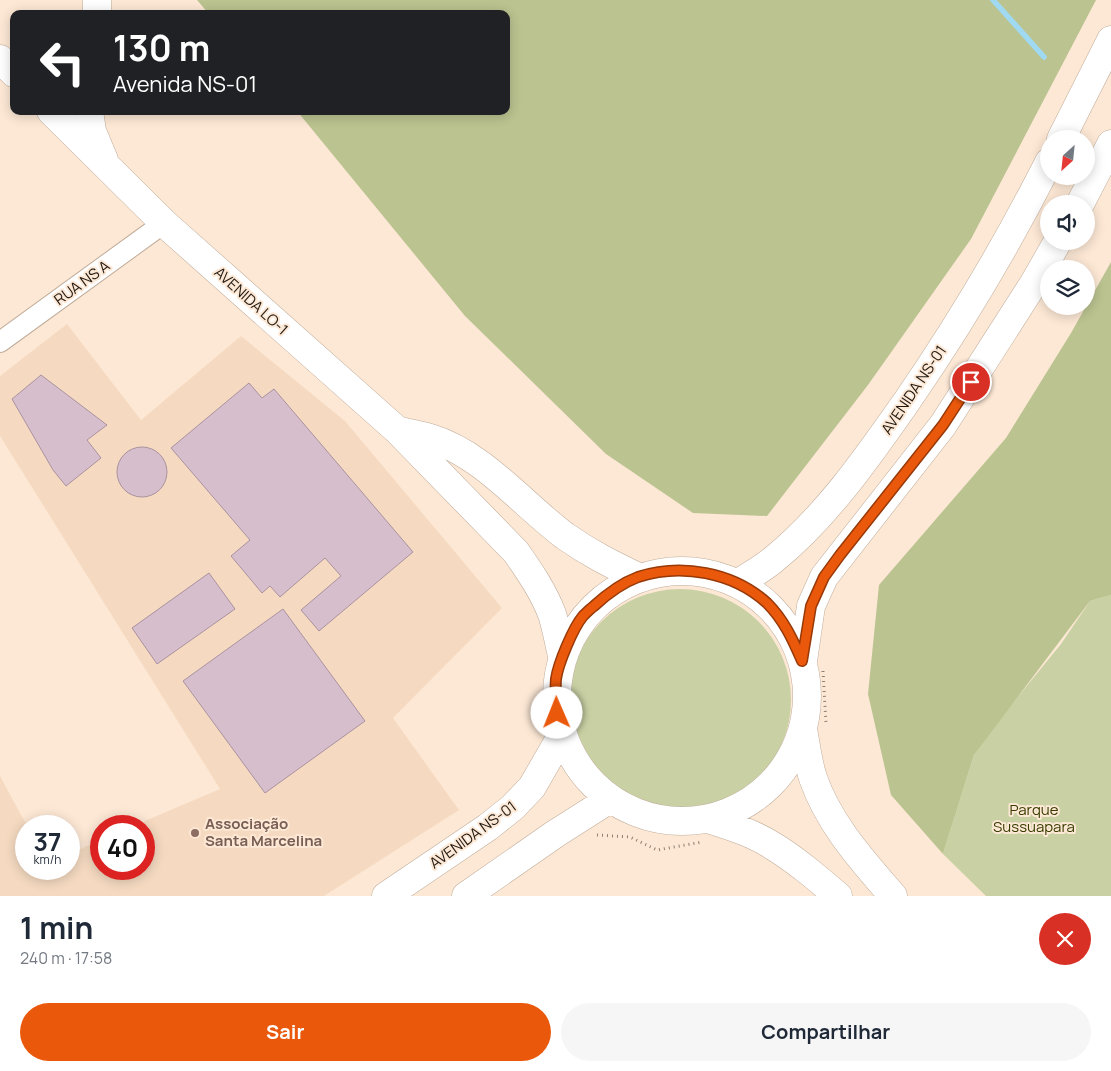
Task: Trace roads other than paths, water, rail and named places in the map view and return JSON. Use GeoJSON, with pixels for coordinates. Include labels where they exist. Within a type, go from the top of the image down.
{"type":"FeatureCollection","features":[{"type":"Feature","properties":{"kind":"street"},"geometry":{"type":"LineString","coordinates":[[1066,130],[1111,40]]}},
{"type":"Feature","properties":{"kind":"street"},"geometry":{"type":"LineString","coordinates":[[0,59],[10,69]]}},
{"type":"Feature","properties":{"kind":"street","name":"AVENIDA LO-1"},"geometry":{"type":"LineString","coordinates":[[55,115],[164,223],[397,430],[516,552],[533,575],[542,592],[552,615],[562,656]]}},
{"type":"Feature","properties":{"kind":"street","name":"AVENIDA LO-1"},"geometry":{"type":"LineString","coordinates":[[90,115],[92,131],[107,168]]}},
{"type":"Feature","properties":{"kind":"street"},"geometry":{"type":"LineString","coordinates":[[1085,195],[1111,144]]}},
{"type":"Feature","properties":{"kind":"street","name":"AVENIDA NS-01"},"geometry":{"type":"LineString","coordinates":[[738,584],[772,560],[814,522],[842,490],[878,442],[943,349],[1017,224],[1040,179]]}},
{"type":"Feature","properties":{"kind":"street","name":"RUA NS A"},"geometry":{"type":"LineString","coordinates":[[0,342],[164,223]]}},
{"type":"Feature","properties":{"kind":"street"},"geometry":{"type":"LineString","coordinates":[[893,896],[850,846],[826,807],[813,777],[815,729],[808,695],[813,666],[811,606],[824,577],[840,555],[943,425],[1029,292],[1053,250]]}},
{"type":"Feature","properties":{"kind":"street","name":"AVENIDA LO-1"},"geometry":{"type":"LineString","coordinates":[[397,430],[431,438],[457,450],[493,474],[556,529],[593,556],[638,577]]}},
{"type":"Feature","properties":{"kind":"street"},"geometry":{"type":"LineString","coordinates":[[813,666],[766,603],[738,584],[706,572],[672,570],[638,577],[608,593],[583,617],[562,656],[556,679],[557,713],[562,735],[584,776],[610,799],[640,814],[709,829],[747,832],[772,845],[805,868],[838,896]]}},
{"type":"Feature","properties":{"kind":"street"},"geometry":{"type":"LineString","coordinates":[[709,829],[768,787],[815,729]]}},
{"type":"Feature","properties":{"kind":"street","name":"AVENIDA NS-01"},"geometry":{"type":"LineString","coordinates":[[386,896],[488,827],[513,807],[532,788],[562,735]]}},
{"type":"Feature","properties":{"kind":"street"},"geometry":{"type":"LineString","coordinates":[[466,896],[555,834],[610,799]]}},
{"type":"Feature","properties":{"kind":"waterway"},"geometry":{"type":"LineString","coordinates":[[993,0],[1044,57]]}},
{"type":"Feature","properties":{"kind":"place","name":"Associação Santa Marcelina"},"geometry":{"type":"Point","coordinates":[195,833]}},
{"type":"Feature","properties":{"kind":"park label","name":"Parque Sussuapara"},"geometry":{"type":"Point","coordinates":[1034,818]}}]}
